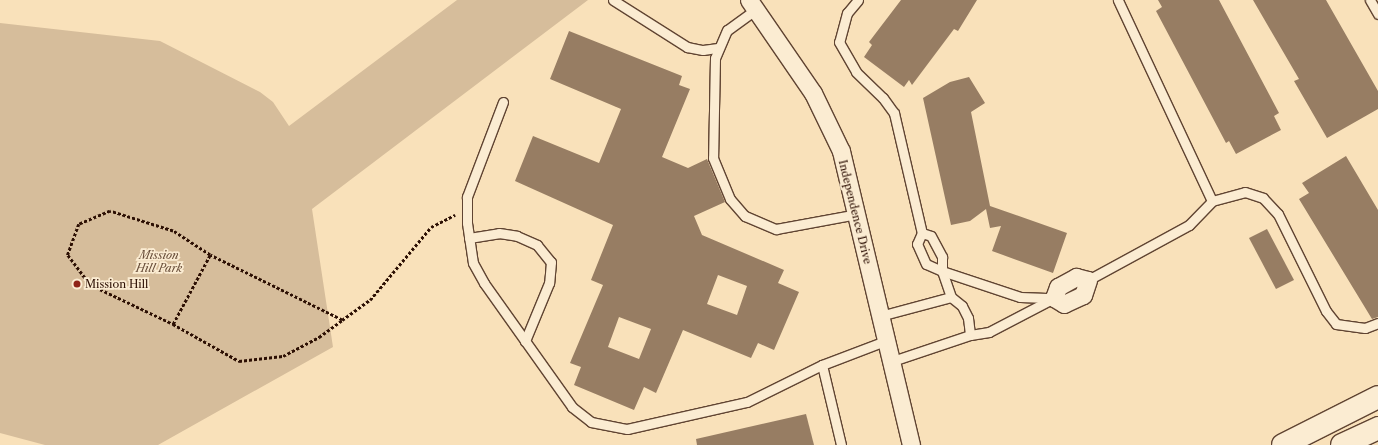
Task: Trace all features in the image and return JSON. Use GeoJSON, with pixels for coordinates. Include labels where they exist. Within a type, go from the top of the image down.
{"type":"FeatureCollection","features":[{"type":"Feature","properties":{"kind":"street","name":"Independence Drive"},"geometry":{"type":"LineString","coordinates":[[752,5],[823,111],[840,151],[857,214],[885,341],[911,445]]}},
{"type":"Feature","properties":{"kind":"street"},"geometry":{"type":"LineString","coordinates":[[1054,298],[1058,287],[1076,277],[1088,280]]}},
{"type":"Feature","properties":{"kind":"street"},"geometry":{"type":"LineString","coordinates":[[1283,445],[1378,397]]}},
{"type":"Feature","properties":{"kind":"street"},"geometry":{"type":"LineString","coordinates":[[1342,445],[1378,428]]}},
{"type":"Feature","properties":{"kind":"lane"},"geometry":{"type":"LineString","coordinates":[[613,0],[687,47],[703,50],[718,48]]}},
{"type":"Feature","properties":{"kind":"lane"},"geometry":{"type":"LineString","coordinates":[[858,0],[847,13],[839,42],[856,72],[883,98],[894,113],[922,233],[917,244],[926,264],[942,271],[1020,297],[1054,298]]}},
{"type":"Feature","properties":{"kind":"lane"},"geometry":{"type":"LineString","coordinates":[[1118,0],[1212,201]]}},
{"type":"Feature","properties":{"kind":"lane"},"geometry":{"type":"LineString","coordinates":[[1370,0],[1378,14]]}},
{"type":"Feature","properties":{"kind":"lane"},"geometry":{"type":"LineString","coordinates":[[752,5],[727,30],[718,48],[713,158],[730,199],[745,216],[776,229],[857,214]]}},
{"type":"Feature","properties":{"kind":"lane"},"geometry":{"type":"LineString","coordinates":[[503,102],[470,185],[466,210],[469,238],[478,272],[572,407],[591,422],[615,429],[639,427],[747,402],[822,364],[885,341]]}},
{"type":"Feature","properties":{"kind":"lane"},"geometry":{"type":"LineString","coordinates":[[1088,280],[1189,225],[1212,201],[1246,192],[1263,198],[1278,214],[1326,311],[1336,324],[1365,328],[1378,324]]}},
{"type":"Feature","properties":{"kind":"lane"},"geometry":{"type":"LineString","coordinates":[[469,238],[499,233],[517,236],[537,245],[548,257],[551,277],[525,341]]}},
{"type":"Feature","properties":{"kind":"lane"},"geometry":{"type":"LineString","coordinates":[[922,233],[931,236],[942,257],[942,271],[951,297],[962,306],[968,318],[970,335]]}},
{"type":"Feature","properties":{"kind":"lane"},"geometry":{"type":"LineString","coordinates":[[880,316],[951,297]]}},
{"type":"Feature","properties":{"kind":"lane"},"geometry":{"type":"LineString","coordinates":[[890,362],[970,335],[989,332],[1054,298]]}},
{"type":"Feature","properties":{"kind":"lane"},"geometry":{"type":"LineString","coordinates":[[822,364],[841,445]]}},
{"type":"Feature","properties":{"kind":"path"},"geometry":{"type":"LineString","coordinates":[[342,320],[210,255],[173,231],[110,211],[79,224],[68,255],[91,286],[173,324],[239,361],[283,356],[319,337],[370,300],[431,227],[466,210]]}},
{"type":"Feature","properties":{"kind":"path"},"geometry":{"type":"LineString","coordinates":[[173,324],[210,255]]}},
{"type":"Feature","properties":{"kind":"green space","name":"Mission Hill Park"},"geometry":{"type":"Polygon","coordinates":[[[457,0],[588,0],[312,209],[333,347],[158,445],[45,445],[0,433],[0,23],[160,41],[260,92],[273,102],[289,126],[457,0]]]}},
{"type":"Feature","properties":{"kind":"building"},"geometry":{"type":"Polygon","coordinates":[[[901,0],[977,0],[958,31],[954,29],[912,85],[909,80],[904,87],[864,57],[872,45],[869,42],[901,0]]]}},
{"type":"Feature","properties":{"kind":"building"},"geometry":{"type":"Polygon","coordinates":[[[1158,0],[1219,0],[1279,113],[1274,116],[1281,130],[1236,154],[1229,141],[1226,143],[1156,11],[1162,7],[1158,0]]]}},
{"type":"Feature","properties":{"kind":"building"},"geometry":{"type":"Polygon","coordinates":[[[1253,0],[1326,0],[1378,91],[1378,109],[1327,138],[1294,81],[1299,79],[1253,0]]]}},
{"type":"Feature","properties":{"kind":"building"},"geometry":{"type":"Polygon","coordinates":[[[569,31],[682,76],[679,85],[690,89],[662,157],[688,168],[707,159],[725,202],[694,216],[702,235],[784,270],[778,283],[799,292],[774,350],[758,343],[751,358],[683,330],[656,393],[644,387],[634,410],[574,385],[581,367],[570,363],[603,285],[591,280],[613,225],[515,181],[533,136],[599,163],[621,109],[550,79],[569,31]],[[718,275],[707,304],[737,315],[747,286],[718,275]],[[619,317],[608,347],[639,359],[651,329],[619,317]]]}},
{"type":"Feature","properties":{"kind":"building"},"geometry":{"type":"Polygon","coordinates":[[[969,77],[985,103],[971,112],[990,206],[1067,233],[1053,273],[992,251],[1001,226],[990,228],[986,209],[970,221],[951,225],[923,98],[950,82],[969,77]]]}},
{"type":"Feature","properties":{"kind":"building"},"geometry":{"type":"Polygon","coordinates":[[[1346,156],[1378,210],[1378,317],[1372,319],[1299,199],[1309,193],[1302,183],[1346,156]]]}},
{"type":"Feature","properties":{"kind":"building"},"geometry":{"type":"Polygon","coordinates":[[[1267,229],[1294,280],[1276,289],[1249,238],[1267,229]]]}},
{"type":"Feature","properties":{"kind":"building"},"geometry":{"type":"Polygon","coordinates":[[[806,414],[814,445],[697,445],[696,439],[806,414]]]}},
{"type":"Feature","properties":{"kind":"place","name":"Mission Hill"},"geometry":{"type":"Point","coordinates":[77,284]}}]}
